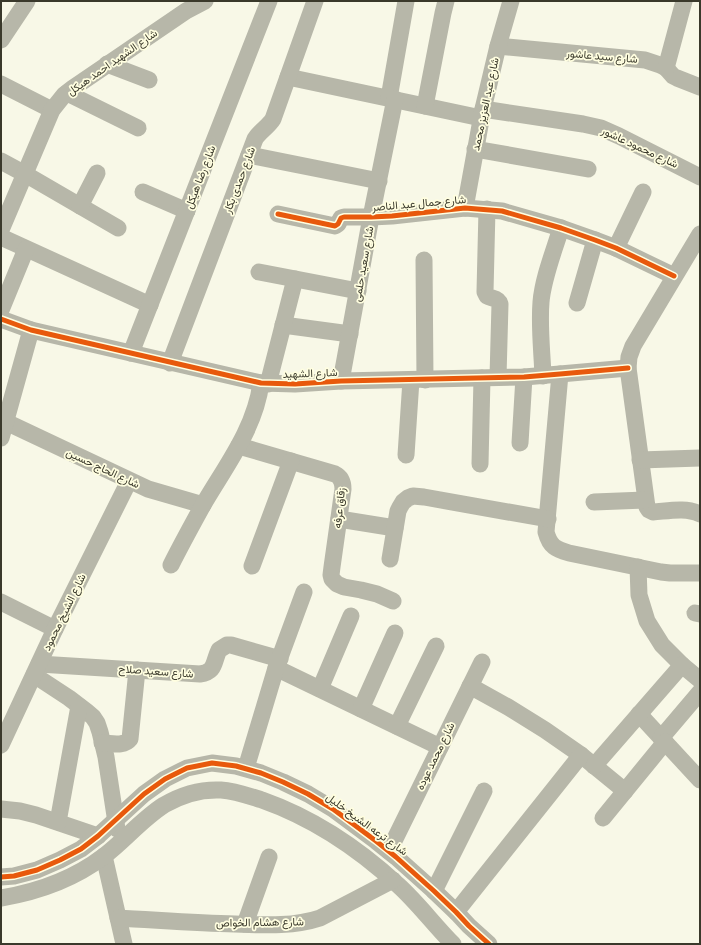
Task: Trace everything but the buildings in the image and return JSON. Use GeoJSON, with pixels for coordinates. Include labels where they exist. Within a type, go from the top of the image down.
{"type":"FeatureCollection","features":[{"type":"Feature","properties":{"kind":"street"},"geometry":{"type":"LineString","coordinates":[[1,40],[26,1]]}},
{"type":"Feature","properties":{"kind":"street","name":"شارع رضا هيكل"},"geometry":{"type":"LineString","coordinates":[[131,353],[269,1]]}},
{"type":"Feature","properties":{"kind":"street","name":"شارع حمدى بكار"},"geometry":{"type":"LineString","coordinates":[[170,363],[255,139],[258,133],[273,119],[315,1]]}},
{"type":"Feature","properties":{"kind":"street","name":"شارع سعيد حلمى"},"geometry":{"type":"LineString","coordinates":[[341,381],[379,180],[406,1]]}},
{"type":"Feature","properties":{"kind":"street"},"geometry":{"type":"LineString","coordinates":[[425,106],[446,1]]}},
{"type":"Feature","properties":{"kind":"street","name":"شارع عبد العزيز محمد"},"geometry":{"type":"LineString","coordinates":[[465,208],[482,113],[498,46],[511,1]]}},
{"type":"Feature","properties":{"kind":"street"},"geometry":{"type":"LineString","coordinates":[[666,68],[684,1]]}},
{"type":"Feature","properties":{"kind":"street","name":"شارع الشهيد احمد هيكل"},"geometry":{"type":"LineString","coordinates":[[1,230],[7,200],[25,174],[52,110],[67,92],[186,11],[202,2]]}},
{"type":"Feature","properties":{"kind":"street","name":"شارع سيد عاشور"},"geometry":{"type":"LineString","coordinates":[[498,46],[645,60],[660,64],[673,76],[700,87]]}},
{"type":"Feature","properties":{"kind":"street"},"geometry":{"type":"LineString","coordinates":[[107,64],[149,80]]}},
{"type":"Feature","properties":{"kind":"street","name":"شارع محمود عاشور"},"geometry":{"type":"LineString","coordinates":[[288,76],[425,106],[583,124],[601,128],[700,177]]}},
{"type":"Feature","properties":{"kind":"street"},"geometry":{"type":"LineString","coordinates":[[1,84],[52,110]]}},
{"type":"Feature","properties":{"kind":"street"},"geometry":{"type":"LineString","coordinates":[[67,92],[138,128]]}},
{"type":"Feature","properties":{"kind":"street"},"geometry":{"type":"LineString","coordinates":[[476,149],[588,169]]}},
{"type":"Feature","properties":{"kind":"street"},"geometry":{"type":"LineString","coordinates":[[249,155],[379,180]]}},
{"type":"Feature","properties":{"kind":"street"},"geometry":{"type":"LineString","coordinates":[[1,161],[118,228]]}},
{"type":"Feature","properties":{"kind":"street"},"geometry":{"type":"LineString","coordinates":[[80,206],[97,173]]}},
{"type":"Feature","properties":{"kind":"street"},"geometry":{"type":"LineString","coordinates":[[142,192],[187,211]]}},
{"type":"Feature","properties":{"kind":"street"},"geometry":{"type":"LineString","coordinates":[[616,248],[642,192]]}},
{"type":"Feature","properties":{"kind":"street","name":"شارع جمال عبد الناصر"},"geometry":{"type":"LineString","coordinates":[[278,214],[335,226],[341,218],[344,217],[392,216],[465,208],[502,211],[561,228],[595,240],[616,248],[674,276]]}},
{"type":"Feature","properties":{"kind":"street"},"geometry":{"type":"LineString","coordinates":[[487,209],[485,292],[487,296],[498,300],[500,304],[498,377]]}},
{"type":"Feature","properties":{"kind":"street"},"geometry":{"type":"LineString","coordinates":[[561,228],[546,278],[541,302],[541,317],[552,375],[548,519],[546,532],[548,539],[552,545],[559,550],[569,553],[670,573],[700,573]]}},
{"type":"Feature","properties":{"kind":"street"},"geometry":{"type":"LineString","coordinates":[[700,234],[633,346],[629,357],[628,368],[647,507],[653,512],[687,510],[700,514]]}},
{"type":"Feature","properties":{"kind":"street"},"geometry":{"type":"LineString","coordinates":[[1,237],[150,305]]}},
{"type":"Feature","properties":{"kind":"street"},"geometry":{"type":"LineString","coordinates":[[577,303],[595,240]]}},
{"type":"Feature","properties":{"kind":"street"},"geometry":{"type":"LineString","coordinates":[[1,310],[26,249]]}},
{"type":"Feature","properties":{"kind":"street"},"geometry":{"type":"LineString","coordinates":[[406,455],[418,380],[424,260]]}},
{"type":"Feature","properties":{"kind":"street"},"geometry":{"type":"LineString","coordinates":[[259,272],[358,291]]}},
{"type":"Feature","properties":{"kind":"street"},"geometry":{"type":"LineString","coordinates":[[170,565],[203,505],[239,446],[264,384],[283,325],[295,279]]}},
{"type":"Feature","properties":{"kind":"street","name":"شارع الشهيد"},"geometry":{"type":"LineString","coordinates":[[1,319],[31,330],[264,384],[524,377],[628,368]]}},
{"type":"Feature","properties":{"kind":"street"},"geometry":{"type":"LineString","coordinates":[[283,325],[350,334]]}},
{"type":"Feature","properties":{"kind":"street"},"geometry":{"type":"LineString","coordinates":[[1,438],[31,330]]}},
{"type":"Feature","properties":{"kind":"street"},"geometry":{"type":"LineString","coordinates":[[520,443],[524,377]]}},
{"type":"Feature","properties":{"kind":"street"},"geometry":{"type":"LineString","coordinates":[[480,464],[482,378]]}},
{"type":"Feature","properties":{"kind":"street","name":"شارع الحاج حسين"},"geometry":{"type":"LineString","coordinates":[[6,422],[129,481],[148,489],[203,505]]}},
{"type":"Feature","properties":{"kind":"street","name":"زقاق عرفه"},"geometry":{"type":"LineString","coordinates":[[239,446],[339,476],[343,484],[331,575],[334,582],[340,586],[372,593],[393,601]]}},
{"type":"Feature","properties":{"kind":"street"},"geometry":{"type":"LineString","coordinates":[[640,460],[700,458]]}},
{"type":"Feature","properties":{"kind":"street"},"geometry":{"type":"LineString","coordinates":[[252,566],[291,461]]}},
{"type":"Feature","properties":{"kind":"street","name":"شارع الشيخ محمود"},"geometry":{"type":"LineString","coordinates":[[1,745],[55,629],[129,481]]}},
{"type":"Feature","properties":{"kind":"street"},"geometry":{"type":"LineString","coordinates":[[390,559],[398,511],[403,502],[413,496],[548,519]]}},
{"type":"Feature","properties":{"kind":"street"},"geometry":{"type":"LineString","coordinates":[[594,502],[645,500]]}},
{"type":"Feature","properties":{"kind":"street"},"geometry":{"type":"LineString","coordinates":[[339,519],[395,528]]}},
{"type":"Feature","properties":{"kind":"street"},"geometry":{"type":"LineString","coordinates":[[638,567],[639,595],[647,622],[662,645],[700,680]]}},
{"type":"Feature","properties":{"kind":"street"},"geometry":{"type":"LineString","coordinates":[[246,768],[278,664],[304,592]]}},
{"type":"Feature","properties":{"kind":"street"},"geometry":{"type":"LineString","coordinates":[[1,602],[55,629]]}},
{"type":"Feature","properties":{"kind":"street"},"geometry":{"type":"LineString","coordinates":[[320,689],[351,616]]}},
{"type":"Feature","properties":{"kind":"street"},"geometry":{"type":"LineString","coordinates":[[362,709],[395,633]]}},
{"type":"Feature","properties":{"kind":"street","name":"شارع سعيد صلاح"},"geometry":{"type":"LineString","coordinates":[[37,669],[137,670],[200,674],[208,672],[212,669],[219,650],[227,645],[236,646],[278,664]]}},
{"type":"Feature","properties":{"kind":"street"},"geometry":{"type":"LineString","coordinates":[[397,726],[436,646]]}},
{"type":"Feature","properties":{"kind":"street","name":"شارع محمد عوده"},"geometry":{"type":"LineString","coordinates":[[389,851],[482,662]]}},
{"type":"Feature","properties":{"kind":"street"},"geometry":{"type":"LineString","coordinates":[[278,664],[320,689],[440,747]]}},
{"type":"Feature","properties":{"kind":"street"},"geometry":{"type":"LineString","coordinates":[[594,766],[682,665]]}},
{"type":"Feature","properties":{"kind":"street"},"geometry":{"type":"LineString","coordinates":[[37,669],[93,717],[97,724],[106,757],[115,821],[120,842]]}},
{"type":"Feature","properties":{"kind":"street"},"geometry":{"type":"LineString","coordinates":[[102,743],[127,743],[130,739],[137,670]]}},
{"type":"Feature","properties":{"kind":"street"},"geometry":{"type":"LineString","coordinates":[[470,686],[521,714],[545,730],[581,755],[625,791]]}},
{"type":"Feature","properties":{"kind":"street"},"geometry":{"type":"LineString","coordinates":[[603,818],[700,692]]}},
{"type":"Feature","properties":{"kind":"street"},"geometry":{"type":"LineString","coordinates":[[58,822],[79,706]]}},
{"type":"Feature","properties":{"kind":"street"},"geometry":{"type":"LineString","coordinates":[[639,714],[700,780]]}},
{"type":"Feature","properties":{"kind":"street"},"geometry":{"type":"LineString","coordinates":[[456,912],[581,755]]}},
{"type":"Feature","properties":{"kind":"street","name":"شارع ترعه الشيخ خليل"},"geometry":{"type":"LineString","coordinates":[[1,877],[14,876],[37,870],[81,849],[98,836],[144,794],[165,779],[188,768],[212,763],[236,766],[261,773],[308,794],[356,825],[389,851],[490,944]]}},
{"type":"Feature","properties":{"kind":"street"},"geometry":{"type":"LineString","coordinates":[[1,898],[38,889],[82,871],[104,856],[163,806],[177,798],[206,790],[222,790],[247,795],[271,803],[317,825],[339,838],[360,853],[392,880],[417,904],[454,944]]}},
{"type":"Feature","properties":{"kind":"street"},"geometry":{"type":"LineString","coordinates":[[434,891],[484,792]]}},
{"type":"Feature","properties":{"kind":"street"},"geometry":{"type":"LineString","coordinates":[[1,809],[20,811],[36,815],[98,836]]}},
{"type":"Feature","properties":{"kind":"street"},"geometry":{"type":"LineString","coordinates":[[104,856],[124,944]]}},
{"type":"Feature","properties":{"kind":"street"},"geometry":{"type":"LineString","coordinates":[[245,924],[269,857]]}},
{"type":"Feature","properties":{"kind":"street","name":"شارع هشام الخواص"},"geometry":{"type":"LineString","coordinates":[[118,918],[245,924],[298,924],[309,922],[326,915],[392,880]]}},
{"type":"Feature","properties":{"kind":"cycle path"},"geometry":{"type":"LineString","coordinates":[[278,214],[335,226],[341,218],[344,217],[392,216],[465,208],[502,211],[561,228],[595,240],[616,248],[674,276]]}},
{"type":"Feature","properties":{"kind":"cycle path"},"geometry":{"type":"LineString","coordinates":[[1,319],[31,330],[261,383],[295,384],[341,381],[524,377],[628,368]]}},
{"type":"Feature","properties":{"kind":"cycle path"},"geometry":{"type":"LineString","coordinates":[[1,877],[14,876],[37,870],[81,849],[98,836],[144,794],[165,779],[187,768],[212,763],[236,766],[261,773],[283,782],[308,794],[333,809],[396,857],[489,944]]}}]}
